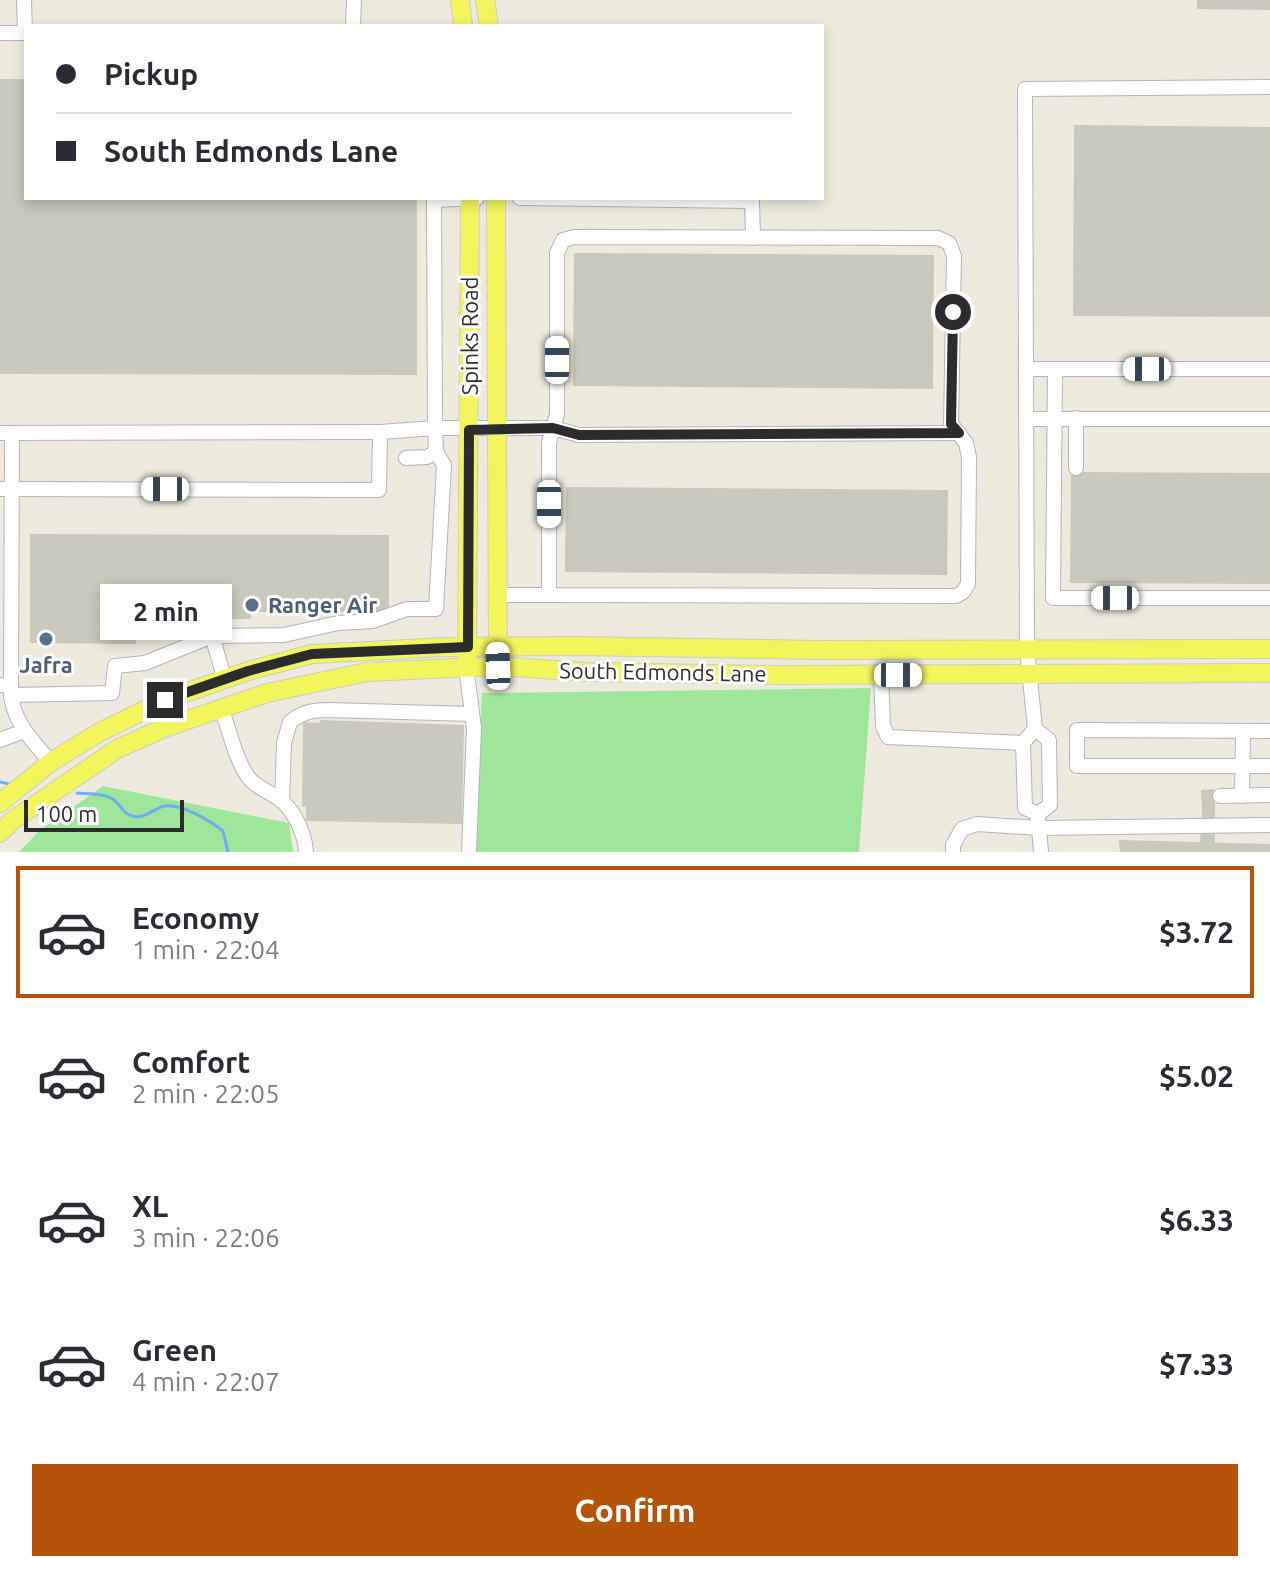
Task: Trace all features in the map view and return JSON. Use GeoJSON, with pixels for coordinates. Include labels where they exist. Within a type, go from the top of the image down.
{"type":"FeatureCollection","features":[{"type":"Feature","properties":{"kind":"main road"},"geometry":{"type":"LineString","coordinates":[[460,0],[463,24]]}},
{"type":"Feature","properties":{"kind":"main road"},"geometry":{"type":"LineString","coordinates":[[485,0],[489,24]]}},
{"type":"Feature","properties":{"kind":"main road","name":"Spinks Road"},"geometry":{"type":"LineString","coordinates":[[466,667],[470,200]]}},
{"type":"Feature","properties":{"kind":"main road","name":"Spinks Road"},"geometry":{"type":"LineString","coordinates":[[496,200],[498,666]]}},
{"type":"Feature","properties":{"kind":"main road","name":"South Edmonds Lane"},"geometry":{"type":"LineString","coordinates":[[0,803],[51,762],[100,732],[165,700],[312,654],[468,647],[1270,649]]}},
{"type":"Feature","properties":{"kind":"main road"},"geometry":{"type":"LineString","coordinates":[[890,675],[905,650]]}},
{"type":"Feature","properties":{"kind":"main road","name":"South Edmonds Lane"},"geometry":{"type":"LineString","coordinates":[[7,826],[117,749],[164,728],[293,686],[367,672],[498,666],[587,672],[890,675],[1270,673]]}},
{"type":"Feature","properties":{"kind":"main road"},"geometry":{"type":"LineString","coordinates":[[164,728],[166,718],[190,703],[221,691],[225,680]]}},
{"type":"Feature","properties":{"kind":"main road"},"geometry":{"type":"LineString","coordinates":[[7,826],[14,808],[52,776],[51,762]]}},
{"type":"Feature","properties":{"kind":"lane"},"geometry":{"type":"LineString","coordinates":[[24,0],[25,24]]}},
{"type":"Feature","properties":{"kind":"lane"},"geometry":{"type":"LineString","coordinates":[[353,24],[354,0]]}},
{"type":"Feature","properties":{"kind":"lane"},"geometry":{"type":"LineString","coordinates":[[0,33],[24,33]]}},
{"type":"Feature","properties":{"kind":"lane"},"geometry":{"type":"LineString","coordinates":[[1038,821],[1050,805],[1049,740],[1035,729],[1027,649],[1025,89],[1270,87]]}},
{"type":"Feature","properties":{"kind":"lane"},"geometry":{"type":"LineString","coordinates":[[7,689],[112,693],[115,666],[145,663],[212,636],[284,635],[338,623],[373,621],[407,609],[436,609],[444,465],[436,452],[435,428],[434,200]]}},
{"type":"Feature","properties":{"kind":"lane"},"geometry":{"type":"LineString","coordinates":[[675,200],[752,201],[753,238]]}},
{"type":"Feature","properties":{"kind":"lane"},"geometry":{"type":"LineString","coordinates":[[497,595],[956,596],[963,592],[968,584],[969,457],[966,443],[951,424],[954,256],[949,243],[938,238],[574,237],[563,240],[557,253],[557,414],[549,443],[549,595]]}},
{"type":"Feature","properties":{"kind":"lane"},"geometry":{"type":"LineString","coordinates":[[1027,369],[1270,369]]}},
{"type":"Feature","properties":{"kind":"lane"},"geometry":{"type":"LineString","coordinates":[[1055,369],[1053,598],[1270,598]]}},
{"type":"Feature","properties":{"kind":"lane"},"geometry":{"type":"LineString","coordinates":[[1076,418],[1076,468]]}},
{"type":"Feature","properties":{"kind":"lane"},"geometry":{"type":"LineString","coordinates":[[1027,419],[1270,419]]}},
{"type":"Feature","properties":{"kind":"lane"},"geometry":{"type":"LineString","coordinates":[[51,762],[24,731],[7,689],[6,433],[380,432],[435,428],[553,428],[579,435],[959,433]]}},
{"type":"Feature","properties":{"kind":"lane"},"geometry":{"type":"LineString","coordinates":[[6,489],[379,490],[380,432]]}},
{"type":"Feature","properties":{"kind":"lane"},"geometry":{"type":"LineString","coordinates":[[406,458],[427,457],[436,452]]}},
{"type":"Feature","properties":{"kind":"lane"},"geometry":{"type":"LineString","coordinates":[[212,636],[225,680]]}},
{"type":"Feature","properties":{"kind":"lane"},"geometry":{"type":"LineString","coordinates":[[466,667],[473,744],[469,852]]}},
{"type":"Feature","properties":{"kind":"lane"},"geometry":{"type":"LineString","coordinates":[[890,675],[883,726],[888,737],[1023,743]]}},
{"type":"Feature","properties":{"kind":"lane"},"geometry":{"type":"LineString","coordinates":[[221,707],[246,774],[259,789],[282,801],[305,838],[306,852]]}},
{"type":"Feature","properties":{"kind":"lane"},"geometry":{"type":"LineString","coordinates":[[282,801],[284,743],[290,722],[301,714],[310,710],[328,710],[472,714]]}},
{"type":"Feature","properties":{"kind":"lane"},"geometry":{"type":"LineString","coordinates":[[1035,729],[1023,743],[1025,808],[1038,821],[1041,852]]}},
{"type":"Feature","properties":{"kind":"lane"},"geometry":{"type":"LineString","coordinates":[[1270,731],[1077,730],[1077,766],[1270,766]]}},
{"type":"Feature","properties":{"kind":"lane"},"geometry":{"type":"LineString","coordinates":[[0,740],[24,731]]}},
{"type":"Feature","properties":{"kind":"lane"},"geometry":{"type":"LineString","coordinates":[[1242,796],[1243,731]]}},
{"type":"Feature","properties":{"kind":"lane"},"geometry":{"type":"LineString","coordinates":[[1220,796],[1270,795]]}},
{"type":"Feature","properties":{"kind":"lane"},"geometry":{"type":"LineString","coordinates":[[953,852],[953,845],[962,829],[977,824],[1038,821],[1270,825]]}},
{"type":"Feature","properties":{"kind":"green space"},"geometry":{"type":"Polygon","coordinates":[[[871,688],[859,852],[475,852],[482,693],[871,688]]]}},
{"type":"Feature","properties":{"kind":"green space"},"geometry":{"type":"Polygon","coordinates":[[[103,786],[289,823],[293,852],[19,852],[39,831],[103,786]]]}},
{"type":"Feature","properties":{"kind":"building"},"geometry":{"type":"Polygon","coordinates":[[[1198,0],[1270,0],[1270,9],[1198,8],[1198,0]]]}},
{"type":"Feature","properties":{"kind":"building"},"geometry":{"type":"Polygon","coordinates":[[[0,80],[24,80],[24,200],[416,200],[416,374],[0,373],[0,80]]]}},
{"type":"Feature","properties":{"kind":"building"},"geometry":{"type":"Polygon","coordinates":[[[1075,126],[1270,128],[1270,316],[1074,315],[1075,126]]]}},
{"type":"Feature","properties":{"kind":"building"},"geometry":{"type":"Polygon","coordinates":[[[575,254],[933,256],[932,388],[574,385],[575,254]]]}},
{"type":"Feature","properties":{"kind":"building"},"geometry":{"type":"Polygon","coordinates":[[[1072,473],[1270,474],[1270,583],[1071,582],[1072,473]]]}},
{"type":"Feature","properties":{"kind":"building"},"geometry":{"type":"Polygon","coordinates":[[[567,488],[947,491],[946,574],[566,571],[567,488]]]}},
{"type":"Feature","properties":{"kind":"building"},"geometry":{"type":"Polygon","coordinates":[[[31,535],[388,536],[388,611],[250,611],[250,618],[135,618],[135,643],[31,642],[31,535]]]}},
{"type":"Feature","properties":{"kind":"building"},"geometry":{"type":"Polygon","coordinates":[[[321,721],[463,726],[461,823],[307,820],[307,805],[303,806],[304,723],[321,724],[321,721]]]}},
{"type":"Feature","properties":{"kind":"building"},"geometry":{"type":"Polygon","coordinates":[[[1213,790],[1214,808],[1203,809],[1202,791],[1213,790]]]}},
{"type":"Feature","properties":{"kind":"building"},"geometry":{"type":"Polygon","coordinates":[[[1214,808],[1214,844],[1201,843],[1203,809],[1214,808]]]}},
{"type":"Feature","properties":{"kind":"building"},"geometry":{"type":"Polygon","coordinates":[[[1120,841],[1270,845],[1270,852],[1121,852],[1120,841]]]}},
{"type":"Feature","properties":{"kind":"waterway"},"geometry":{"type":"LineString","coordinates":[[0,782],[9,784]]}},
{"type":"Feature","properties":{"kind":"waterway"},"geometry":{"type":"LineString","coordinates":[[77,793],[110,798],[126,813],[136,817],[161,807],[184,809],[223,831],[228,852]]}},
{"type":"Feature","properties":{"kind":"place","name":"Ranger Air"},"geometry":{"type":"Point","coordinates":[252,605]}},
{"type":"Feature","properties":{"kind":"place","name":"Jafra"},"geometry":{"type":"Point","coordinates":[46,639]}},
{"type":"Feature","properties":{"kind":"route"},"geometry":{"type":"LineString","coordinates":[[165,700],[248,671],[312,654],[468,647],[469,430],[553,428],[579,435],[959,433],[951,424],[953,312]]}}]}
